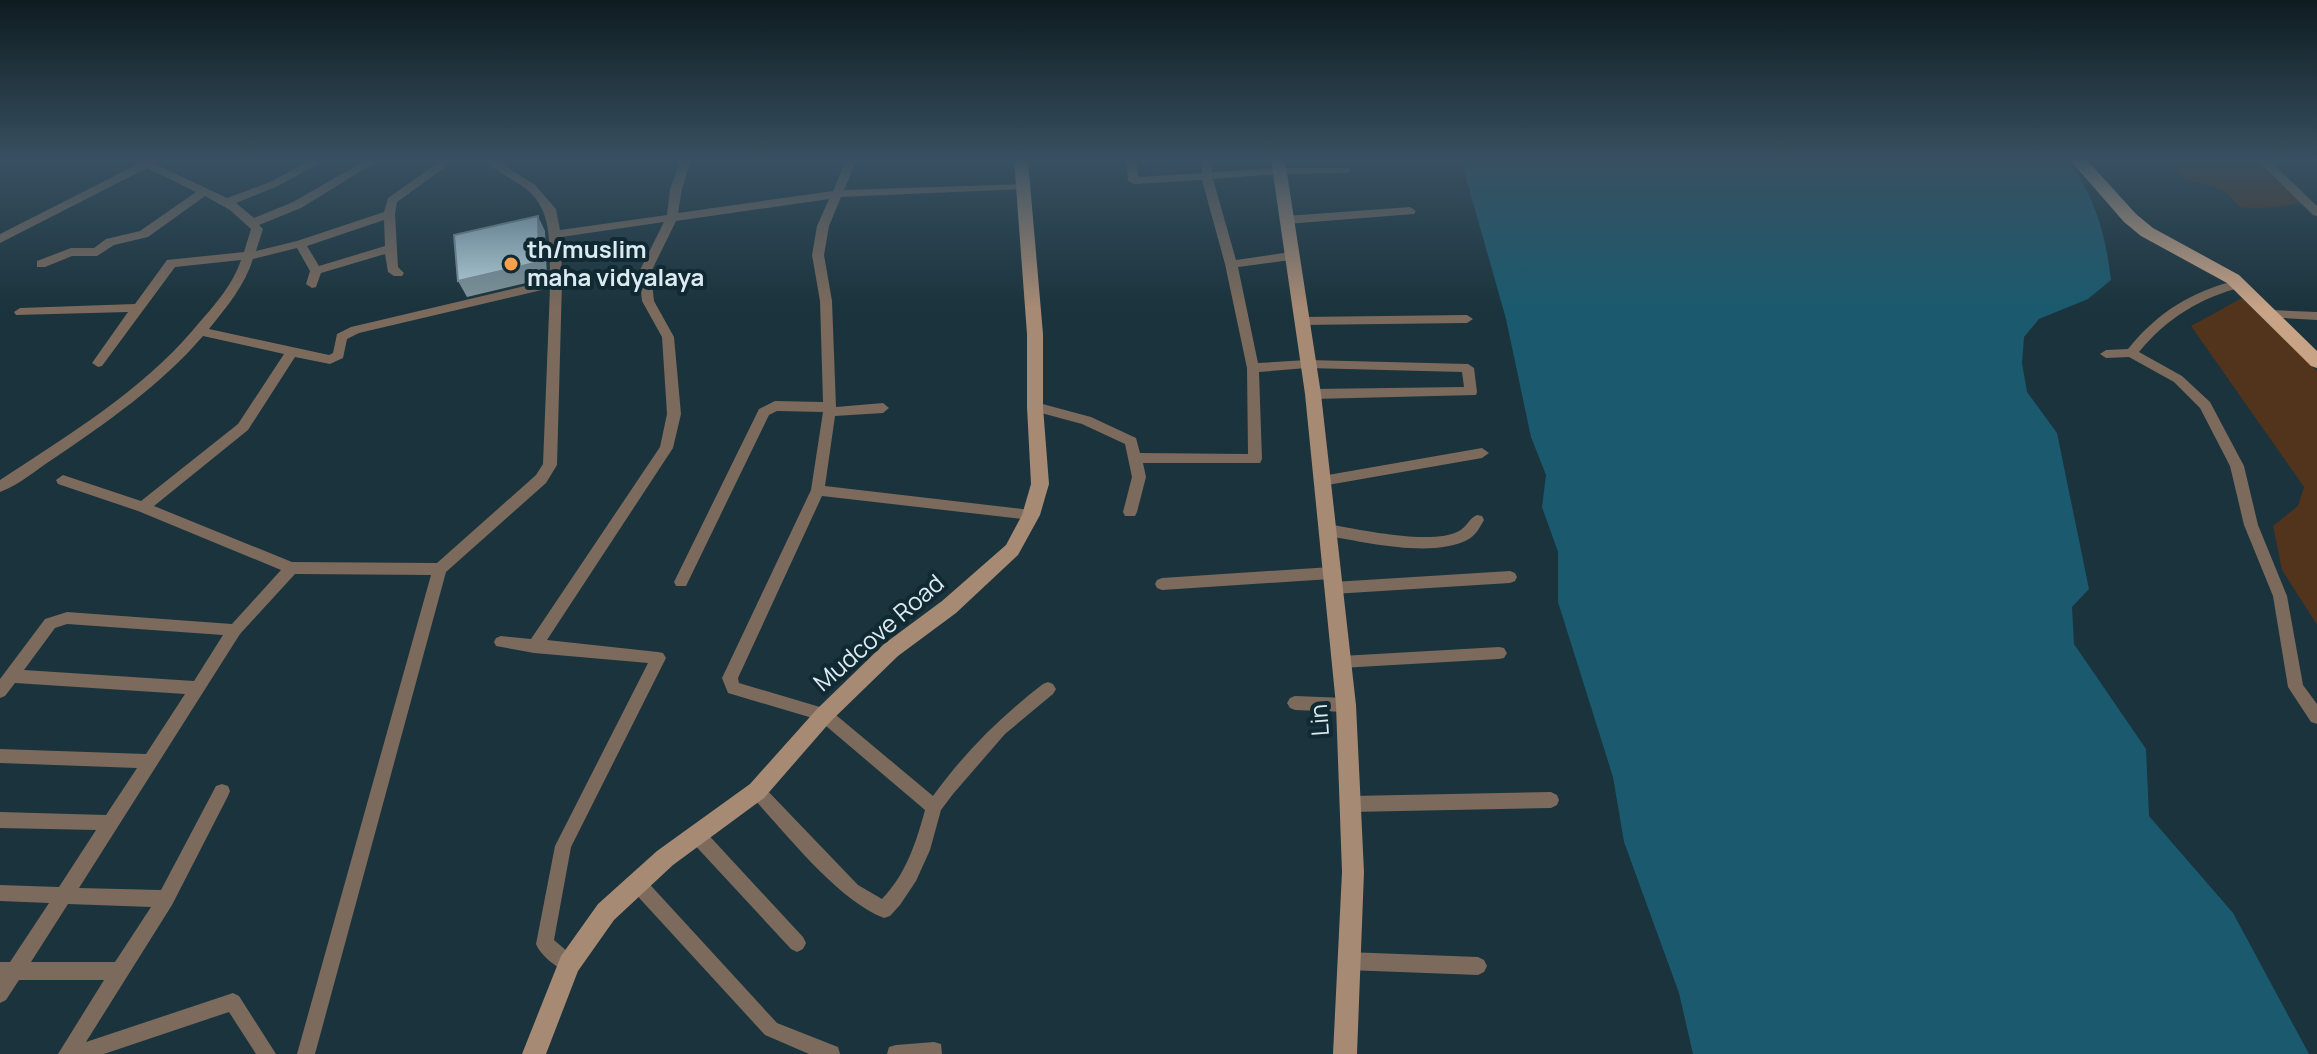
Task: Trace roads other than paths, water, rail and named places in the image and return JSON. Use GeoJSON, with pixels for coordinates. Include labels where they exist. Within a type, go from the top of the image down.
{"type":"FeatureCollection","features":[{"type":"Feature","properties":{"kind":"main road"},"geometry":{"type":"LineString","coordinates":[[2122,209],[2147,232],[2238,284],[2317,362]]}},
{"type":"Feature","properties":{"kind":"street"},"geometry":{"type":"LineString","coordinates":[[0,239],[58,209]]}},
{"type":"Feature","properties":{"kind":"street"},"geometry":{"type":"LineString","coordinates":[[41,264],[71,252],[97,252],[110,242],[144,234],[179,209]]}},
{"type":"Feature","properties":{"kind":"street"},"geometry":{"type":"LineString","coordinates":[[0,487],[140,392],[236,290],[253,255],[257,229],[240,209]]}},
{"type":"Feature","properties":{"kind":"street"},"geometry":{"type":"LineString","coordinates":[[253,223],[287,209]]}},
{"type":"Feature","properties":{"kind":"street"},"geometry":{"type":"LineString","coordinates":[[390,209],[392,269],[398,273]]}},
{"type":"Feature","properties":{"kind":"street"},"geometry":{"type":"LineString","coordinates":[[306,1054],[440,569],[541,479],[550,465],[556,283],[555,234],[550,209]]}},
{"type":"Feature","properties":{"kind":"street"},"geometry":{"type":"LineString","coordinates":[[534,647],[666,448],[674,414],[668,337],[648,301],[645,272],[673,209]]}},
{"type":"Feature","properties":{"kind":"street"},"geometry":{"type":"LineString","coordinates":[[555,234],[733,209]]}},
{"type":"Feature","properties":{"kind":"street"},"geometry":{"type":"LineString","coordinates":[[831,209],[823,226],[818,255],[826,301],[830,409],[818,490],[730,678],[733,688],[742,693],[824,715],[934,807]]}},
{"type":"Feature","properties":{"kind":"street","name":"Mudcove Road"},"geometry":{"type":"LineString","coordinates":[[534,1054],[569,964],[606,912],[637,883],[757,791],[824,715],[891,650],[949,607],[1012,550],[1031,515],[1040,484],[1032,273],[1025,209]]}},
{"type":"Feature","properties":{"kind":"street"},"geometry":{"type":"LineString","coordinates":[[1136,458],[1255,459],[1253,368],[1216,209]]}},
{"type":"Feature","properties":{"kind":"street","name":"Lin"},"geometry":{"type":"LineString","coordinates":[[1284,209],[1313,394],[1346,705],[1353,872],[1345,1048]]}},
{"type":"Feature","properties":{"kind":"street"},"geometry":{"type":"LineString","coordinates":[[1286,220],[1410,211]]}},
{"type":"Feature","properties":{"kind":"street"},"geometry":{"type":"LineString","coordinates":[[98,363],[171,263],[253,255],[300,244],[389,214]]}},
{"type":"Feature","properties":{"kind":"street"},"geometry":{"type":"LineString","coordinates":[[300,244],[314,278],[391,248]]}},
{"type":"Feature","properties":{"kind":"street"},"geometry":{"type":"LineString","coordinates":[[1231,264],[1291,256]]}},
{"type":"Feature","properties":{"kind":"street"},"geometry":{"type":"LineString","coordinates":[[199,331],[290,354],[335,359],[339,355],[341,337],[355,330],[556,283]]}},
{"type":"Feature","properties":{"kind":"street"},"geometry":{"type":"LineString","coordinates":[[2131,353],[2153,326],[2191,299],[2238,284]]}},
{"type":"Feature","properties":{"kind":"street"},"geometry":{"type":"LineString","coordinates":[[20,312],[138,308]]}},
{"type":"Feature","properties":{"kind":"street"},"geometry":{"type":"LineString","coordinates":[[2271,314],[2317,316]]}},
{"type":"Feature","properties":{"kind":"street"},"geometry":{"type":"LineString","coordinates":[[1301,321],[1467,319]]}},
{"type":"Feature","properties":{"kind":"street"},"geometry":{"type":"LineString","coordinates":[[2106,354],[2131,353],[2178,379],[2205,405],[2237,466],[2251,525],[2280,596],[2296,687],[2317,717]]}},
{"type":"Feature","properties":{"kind":"street"},"geometry":{"type":"LineString","coordinates":[[143,507],[243,427],[290,354]]}},
{"type":"Feature","properties":{"kind":"street"},"geometry":{"type":"LineString","coordinates":[[1253,368],[1307,364],[1468,368],[1471,392],[1313,394]]}},
{"type":"Feature","properties":{"kind":"street"},"geometry":{"type":"LineString","coordinates":[[681,582],[764,412],[775,406],[883,408]]}},
{"type":"Feature","properties":{"kind":"street"},"geometry":{"type":"LineString","coordinates":[[1035,407],[1086,420],[1131,441],[1139,477],[1130,512]]}},
{"type":"Feature","properties":{"kind":"street"},"geometry":{"type":"LineString","coordinates":[[1322,481],[1482,453]]}},
{"type":"Feature","properties":{"kind":"street"},"geometry":{"type":"LineString","coordinates":[[63,480],[143,507],[291,568],[440,569]]}},
{"type":"Feature","properties":{"kind":"street"},"geometry":{"type":"LineString","coordinates":[[818,490],[1031,515]]}},
{"type":"Feature","properties":{"kind":"street"},"geometry":{"type":"LineString","coordinates":[[1327,530],[1399,541],[1445,540],[1466,535],[1477,520]]}},
{"type":"Feature","properties":{"kind":"street"},"geometry":{"type":"LineString","coordinates":[[0,994],[8,971],[64,895],[235,630],[291,568]]}},
{"type":"Feature","properties":{"kind":"street"},"geometry":{"type":"LineString","coordinates":[[1162,584],[1510,577]]}},
{"type":"Feature","properties":{"kind":"street"},"geometry":{"type":"LineString","coordinates":[[0,691],[50,623],[67,618],[235,630]]}},
{"type":"Feature","properties":{"kind":"street"},"geometry":{"type":"LineString","coordinates":[[501,642],[658,658],[563,846],[545,944],[569,964]]}},
{"type":"Feature","properties":{"kind":"street"},"geometry":{"type":"LineString","coordinates":[[1341,662],[1499,653]]}},
{"type":"Feature","properties":{"kind":"street"},"geometry":{"type":"LineString","coordinates":[[11,676],[198,688]]}},
{"type":"Feature","properties":{"kind":"street"},"geometry":{"type":"LineString","coordinates":[[757,791],[852,891],[884,910],[901,893],[917,866],[934,807],[977,750],[1004,722],[1048,689]]}},
{"type":"Feature","properties":{"kind":"street"},"geometry":{"type":"LineString","coordinates":[[1295,703],[1346,705]]}},
{"type":"Feature","properties":{"kind":"street"},"geometry":{"type":"LineString","coordinates":[[0,756],[150,761]]}},
{"type":"Feature","properties":{"kind":"street"},"geometry":{"type":"LineString","coordinates":[[67,1054],[166,899],[222,791]]}},
{"type":"Feature","properties":{"kind":"street"},"geometry":{"type":"LineString","coordinates":[[1351,804],[1551,800]]}},
{"type":"Feature","properties":{"kind":"street"},"geometry":{"type":"LineString","coordinates":[[0,820],[111,823]]}},
{"type":"Feature","properties":{"kind":"street"},"geometry":{"type":"LineString","coordinates":[[697,835],[797,943]]}},
{"type":"Feature","properties":{"kind":"street"},"geometry":{"type":"LineString","coordinates":[[637,883],[771,1029],[831,1054]]}},
{"type":"Feature","properties":{"kind":"street"},"geometry":{"type":"LineString","coordinates":[[0,893],[166,899]]}},
{"type":"Feature","properties":{"kind":"street"},"geometry":{"type":"LineString","coordinates":[[1347,961],[1478,966]]}},
{"type":"Feature","properties":{"kind":"street"},"geometry":{"type":"LineString","coordinates":[[8,971],[118,971]]}},
{"type":"Feature","properties":{"kind":"street"},"geometry":{"type":"LineString","coordinates":[[76,1054],[233,1002],[267,1054]]}},
{"type":"Feature","properties":{"kind":"street"},"geometry":{"type":"LineString","coordinates":[[896,1054],[934,1051]]}},
{"type":"Feature","properties":{"kind":"water"},"geometry":{"type":"Polygon","coordinates":[[[1475,209],[2095,209],[2111,280],[2088,299],[2039,319],[2024,337],[2022,363],[2027,392],[2057,433],[2089,589],[2072,607],[2074,644],[2146,749],[2149,816],[2233,913],[2309,1054],[1693,1054],[1679,993],[1624,842],[1613,777],[1558,602],[1558,552],[1542,507],[1546,475],[1531,437],[1506,319],[1475,209]]]}},
{"type":"Feature","properties":{"kind":"place","name":"th/muslim maha vidyalaya"},"geometry":{"type":"Point","coordinates":[511,264]}}]}
